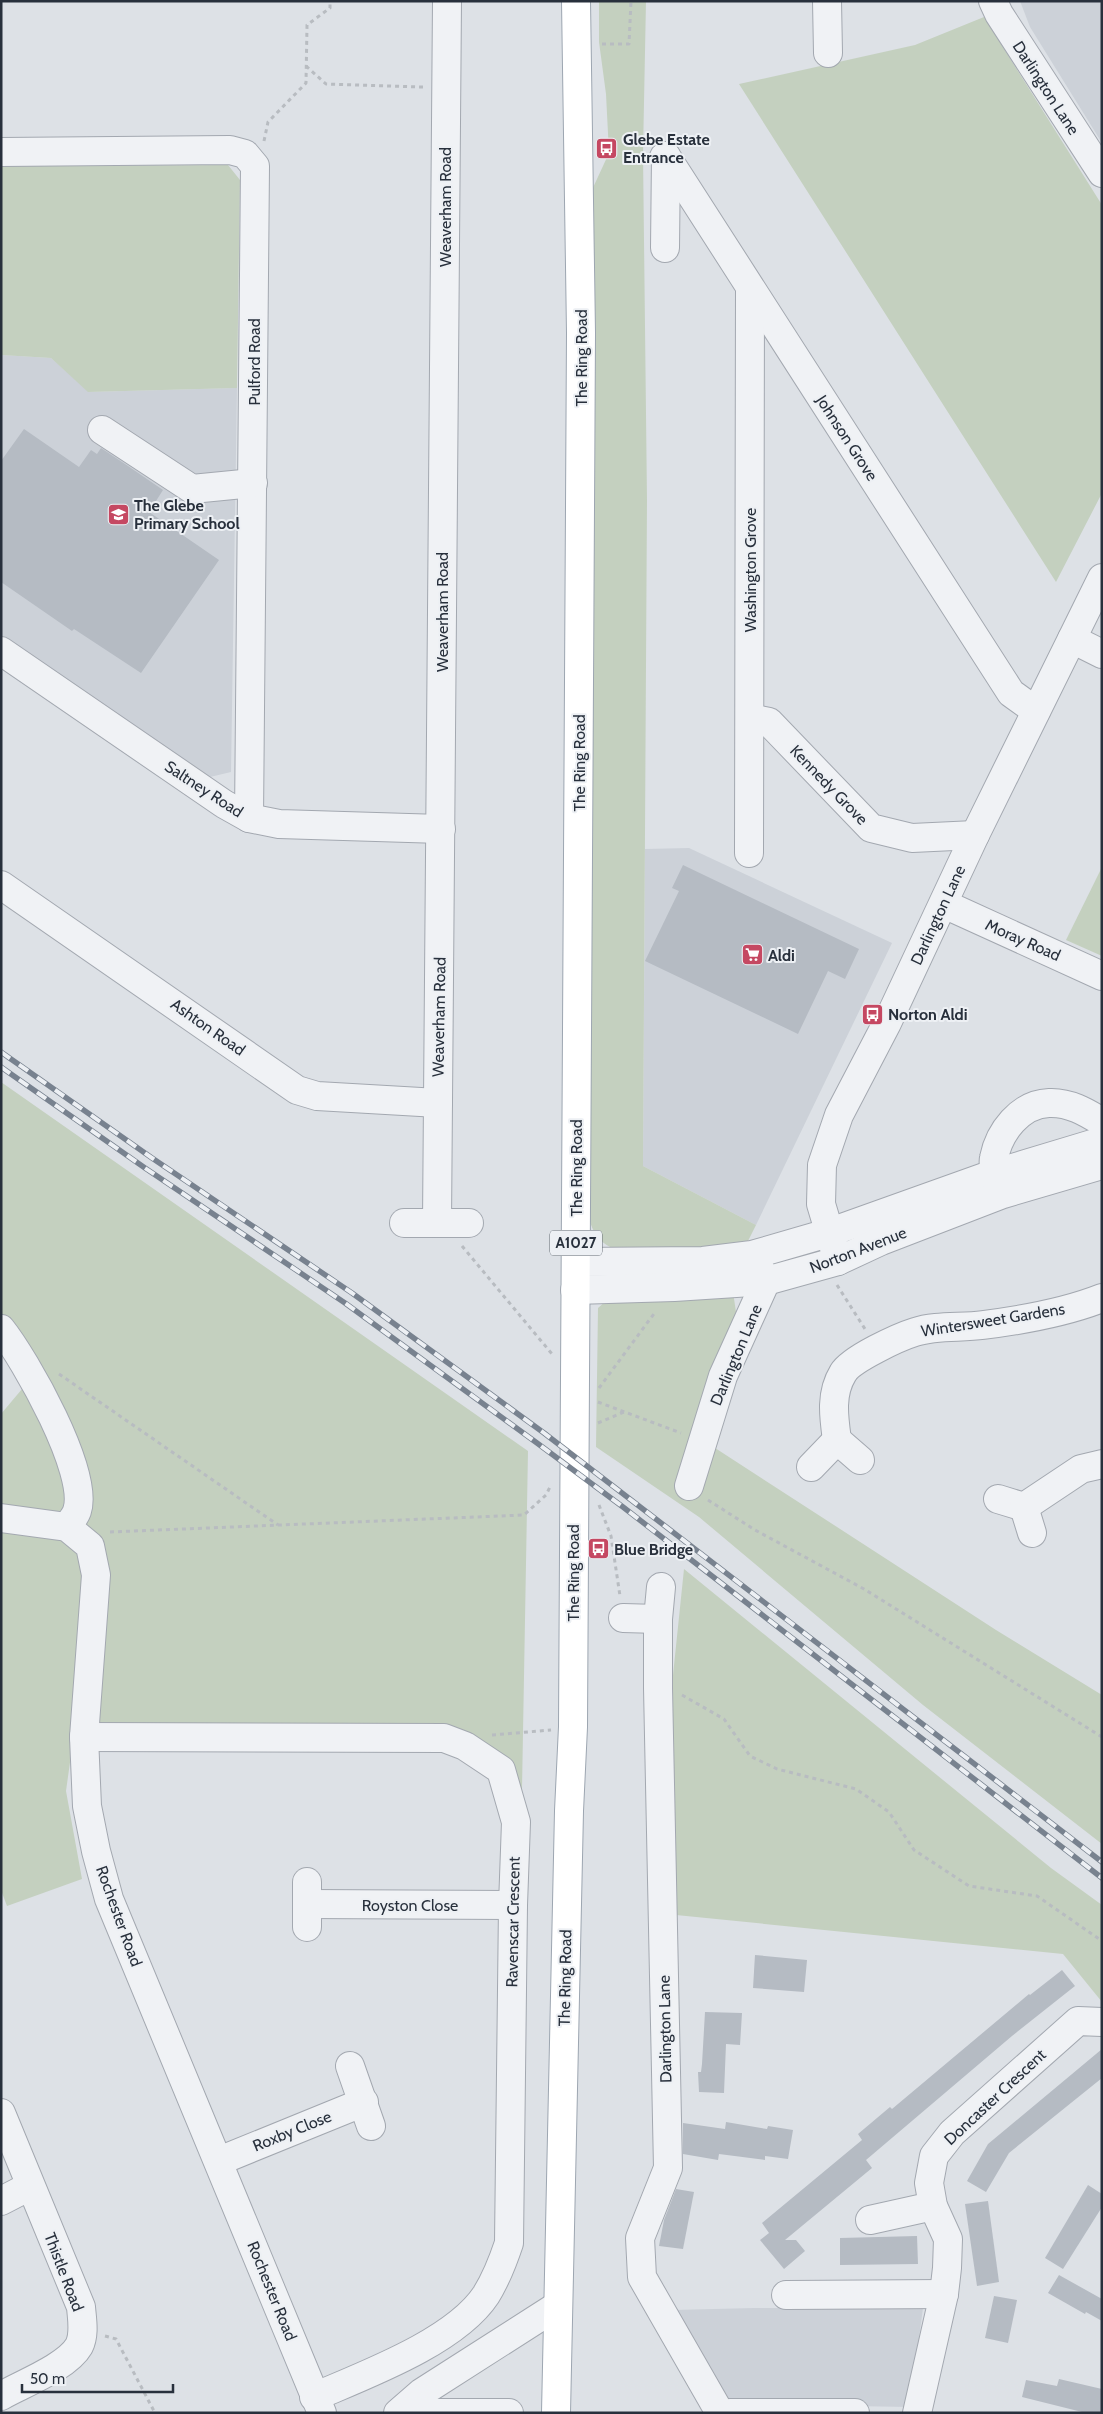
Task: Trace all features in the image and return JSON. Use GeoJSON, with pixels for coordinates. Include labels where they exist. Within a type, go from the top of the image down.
{"type":"FeatureCollection","features":[{"type":"Feature","properties":{"kind":"main road","name":"The Ring Road"},"geometry":{"type":"LineString","coordinates":[[556,2413],[569,1811],[574,1728],[575,1163],[581,343],[576,1]]}},
{"type":"Feature","properties":{"kind":"street","name":"Weaverham Road"},"geometry":{"type":"LineString","coordinates":[[447,1],[438,1103],[450,1223]]}},
{"type":"Feature","properties":{"kind":"street"},"geometry":{"type":"LineString","coordinates":[[827,1],[828,53]]}},
{"type":"Feature","properties":{"kind":"street","name":"Darlington Lane"},"geometry":{"type":"LineString","coordinates":[[993,1],[998,14],[1102,174]]}},
{"type":"Feature","properties":{"kind":"street"},"geometry":{"type":"LineString","coordinates":[[1,152],[230,150],[245,154]]}},
{"type":"Feature","properties":{"kind":"street","name":"Pulford Road"},"geometry":{"type":"LineString","coordinates":[[245,154],[255,166],[254,483],[249,818]]}},
{"type":"Feature","properties":{"kind":"street","name":"Johnson Grove"},"geometry":{"type":"LineString","coordinates":[[665,248],[665,156],[1011,693],[1036,711]]}},
{"type":"Feature","properties":{"kind":"street","name":"Washington Grove"},"geometry":{"type":"LineString","coordinates":[[749,853],[750,288]]}},
{"type":"Feature","properties":{"kind":"street"},"geometry":{"type":"LineString","coordinates":[[102,430],[192,489],[254,483]]}},
{"type":"Feature","properties":{"kind":"street","name":"Darlington Lane"},"geometry":{"type":"LineString","coordinates":[[831,1264],[828,1233],[821,1204],[822,1165],[840,1115],[887,1023],[975,835],[1102,578]]}},
{"type":"Feature","properties":{"kind":"street"},"geometry":{"type":"LineString","coordinates":[[1072,639],[1102,654]]}},
{"type":"Feature","properties":{"kind":"street","name":"Saltney Road"},"geometry":{"type":"LineString","coordinates":[[1,651],[224,804],[249,818],[279,824],[441,829]]}},
{"type":"Feature","properties":{"kind":"street","name":"Kennedy Grove"},"geometry":{"type":"LineString","coordinates":[[750,718],[769,722],[871,828],[912,838],[975,835]]}},
{"type":"Feature","properties":{"kind":"street","name":"Ashton Road"},"geometry":{"type":"LineString","coordinates":[[1,885],[297,1090],[317,1096],[438,1103]]}},
{"type":"Feature","properties":{"kind":"street","name":"Moray Road"},"geometry":{"type":"LineString","coordinates":[[944,904],[1102,976]]}},
{"type":"Feature","properties":{"kind":"street"},"geometry":{"type":"LineString","coordinates":[[999,1184],[993,1160],[1005,1128],[1028,1107],[1049,1102],[1080,1108],[1102,1122]]}},
{"type":"Feature","properties":{"kind":"street","name":"Norton Avenue"},"geometry":{"type":"LineString","coordinates":[[575,1290],[674,1287],[766,1281],[831,1264],[999,1184],[1102,1141]]}},
{"type":"Feature","properties":{"kind":"street","name":"Norton Avenue"},"geometry":{"type":"LineString","coordinates":[[576,1262],[703,1261],[752,1255],[999,1184],[1102,1165]]}},
{"type":"Feature","properties":{"kind":"street"},"geometry":{"type":"LineString","coordinates":[[404,1224],[450,1223]]}},
{"type":"Feature","properties":{"kind":"street"},"geometry":{"type":"LineString","coordinates":[[752,1255],[766,1281]]}},
{"type":"Feature","properties":{"kind":"street","name":"Darlington Lane"},"geometry":{"type":"LineString","coordinates":[[697,1492],[703,1440],[723,1376],[766,1281]]}},
{"type":"Feature","properties":{"kind":"street","name":"Wintersweet Gardens"},"geometry":{"type":"LineString","coordinates":[[837,1440],[832,1407],[843,1372],[876,1348],[916,1331],[984,1325],[1038,1316],[1080,1307],[1102,1298]]}},
{"type":"Feature","properties":{"kind":"street"},"geometry":{"type":"LineString","coordinates":[[1,1329],[40,1389],[57,1426],[74,1472],[78,1495],[72,1519],[1,1518]]}},
{"type":"Feature","properties":{"kind":"street"},"geometry":{"type":"LineString","coordinates":[[811,1467],[837,1440],[860,1460]]}},
{"type":"Feature","properties":{"kind":"street"},"geometry":{"type":"LineString","coordinates":[[1024,1507],[1081,1468],[1102,1464]]}},
{"type":"Feature","properties":{"kind":"street"},"geometry":{"type":"LineString","coordinates":[[998,1499],[1024,1507]]}},
{"type":"Feature","properties":{"kind":"street"},"geometry":{"type":"LineString","coordinates":[[1024,1507],[1032,1533]]}},
{"type":"Feature","properties":{"kind":"street","name":"Rochester Road"},"geometry":{"type":"LineString","coordinates":[[72,1519],[90,1546],[96,1575],[84,1738],[87,1806],[96,1851],[110,1900],[318,2405]]}},
{"type":"Feature","properties":{"kind":"street","name":"Darlington Lane"},"geometry":{"type":"LineString","coordinates":[[662,1587],[658,1619],[658,1688],[668,2168],[640,2238],[642,2277],[720,2413]]}},
{"type":"Feature","properties":{"kind":"street"},"geometry":{"type":"LineString","coordinates":[[623,1618],[658,1619]]}},
{"type":"Feature","properties":{"kind":"street","name":"Ravenscar Crescent"},"geometry":{"type":"LineString","coordinates":[[84,1738],[444,1738],[465,1746],[501,1770],[516,1822],[513,1905],[509,2243],[500,2269],[485,2296],[462,2320],[439,2338],[318,2405]]}},
{"type":"Feature","properties":{"kind":"street","name":"Royston Close"},"geometry":{"type":"LineString","coordinates":[[307,1904],[513,1905]]}},
{"type":"Feature","properties":{"kind":"street","name":"Doncaster Crescent"},"geometry":{"type":"LineString","coordinates":[[917,2413],[944,2294],[948,2239],[933,2206],[929,2183],[934,2156],[952,2133],[1078,2021],[1102,2022]]}},
{"type":"Feature","properties":{"kind":"street","name":"Roxby Close"},"geometry":{"type":"LineString","coordinates":[[219,2161],[368,2114],[350,2066]]}},
{"type":"Feature","properties":{"kind":"street","name":"Thistle Road"},"geometry":{"type":"LineString","coordinates":[[1,2113],[81,2307],[83,2328],[79,2346],[63,2362],[1,2396]]}},
{"type":"Feature","properties":{"kind":"street"},"geometry":{"type":"LineString","coordinates":[[1,2201],[30,2186]]}},
{"type":"Feature","properties":{"kind":"street"},"geometry":{"type":"LineString","coordinates":[[870,2220],[933,2206]]}},
{"type":"Feature","properties":{"kind":"street"},"geometry":{"type":"LineString","coordinates":[[786,2294],[944,2294]]}},
{"type":"Feature","properties":{"kind":"street"},"geometry":{"type":"LineString","coordinates":[[398,2413],[420,2393],[557,2306]]}},
{"type":"Feature","properties":{"kind":"street"},"geometry":{"type":"LineString","coordinates":[[430,2413],[509,2413]]}},
{"type":"Feature","properties":{"kind":"street"},"geometry":{"type":"LineString","coordinates":[[730,2413],[854,2413]]}},
{"type":"Feature","properties":{"kind":"path"},"geometry":{"type":"LineString","coordinates":[[245,154],[265,140],[268,122],[306,83],[307,25],[330,8],[330,1]]}},
{"type":"Feature","properties":{"kind":"path"},"geometry":{"type":"LineString","coordinates":[[602,44],[629,44],[631,1]]}},
{"type":"Feature","properties":{"kind":"path"},"geometry":{"type":"LineString","coordinates":[[306,65],[326,84],[446,87]]}},
{"type":"Feature","properties":{"kind":"path"},"geometry":{"type":"LineString","coordinates":[[450,1223],[554,1357]]}},
{"type":"Feature","properties":{"kind":"path"},"geometry":{"type":"LineString","coordinates":[[831,1264],[876,1348]]}},
{"type":"Feature","properties":{"kind":"path"},"geometry":{"type":"LineString","coordinates":[[597,1391],[674,1287]]}},
{"type":"Feature","properties":{"kind":"path"},"geometry":{"type":"LineString","coordinates":[[51,1369],[279,1526]]}},
{"type":"Feature","properties":{"kind":"path"},"geometry":{"type":"LineString","coordinates":[[595,1427],[599,1420],[625,1412],[703,1440]]}},
{"type":"Feature","properties":{"kind":"path"},"geometry":{"type":"LineString","coordinates":[[697,1492],[755,1530],[864,1590],[1102,1737]]}},
{"type":"Feature","properties":{"kind":"path"},"geometry":{"type":"LineString","coordinates":[[597,1501],[611,1536],[623,1618]]}},
{"type":"Feature","properties":{"kind":"path"},"geometry":{"type":"LineString","coordinates":[[72,1519],[110,1533],[524,1514]]}},
{"type":"Feature","properties":{"kind":"path"},"geometry":{"type":"LineString","coordinates":[[658,1688],[670,1688],[724,1719],[750,1756],[777,1769],[856,1789],[889,1812],[914,1850],[970,1886],[1037,1896],[1102,1941]]}},
{"type":"Feature","properties":{"kind":"path"},"geometry":{"type":"LineString","coordinates":[[465,1746],[470,1737],[574,1728]]}},
{"type":"Feature","properties":{"kind":"path"},"geometry":{"type":"LineString","coordinates":[[83,2328],[116,2340],[156,2413]]}},
{"type":"Feature","properties":{"kind":"shaded area"},"geometry":{"type":"Polygon","coordinates":[[[1020,1],[1102,1],[1102,143],[1030,27],[1020,1]]]}},
{"type":"Feature","properties":{"kind":"shaded area","name":"The Glebe Primary School"},"geometry":{"type":"Polygon","coordinates":[[[1,355],[51,358],[89,392],[237,388],[231,772],[210,777],[190,766],[1,635],[1,355]]]}},
{"type":"Feature","properties":{"kind":"shaded area"},"geometry":{"type":"Polygon","coordinates":[[[689,848],[892,943],[756,1225],[643,1166],[645,849],[689,848]]]}},
{"type":"Feature","properties":{"kind":"shaded area"},"geometry":{"type":"Polygon","coordinates":[[[923,2308],[910,2407],[726,2404],[673,2310],[923,2308]]]}},
{"type":"Feature","properties":{"kind":"green space"},"geometry":{"type":"Polygon","coordinates":[[[599,1],[646,1],[643,153],[647,500],[643,1166],[756,1225],[746,1245],[694,1250],[627,1251],[607,1246],[600,1240],[592,1228],[589,1219],[591,192],[609,153],[606,94],[599,42],[599,1]]]}},
{"type":"Feature","properties":{"kind":"green space"},"geometry":{"type":"Polygon","coordinates":[[[984,17],[1102,205],[1102,493],[1056,582],[739,84],[915,45],[984,17]]]}},
{"type":"Feature","properties":{"kind":"green space"},"geometry":{"type":"Polygon","coordinates":[[[228,165],[240,180],[237,388],[88,392],[51,358],[1,355],[1,166],[228,165]]]}},
{"type":"Feature","properties":{"kind":"green space"},"geometry":{"type":"Polygon","coordinates":[[[1102,867],[1102,956],[1066,940],[1102,867]]]}},
{"type":"Feature","properties":{"kind":"green space"},"geometry":{"type":"Polygon","coordinates":[[[1,1082],[528,1451],[522,1789],[462,1745],[73,1741],[66,1791],[82,1879],[7,1906],[1,1890],[1,1414],[38,1370],[1,1335],[1,1082]]]}},
{"type":"Feature","properties":{"kind":"green space"},"geometry":{"type":"Polygon","coordinates":[[[733,1292],[736,1312],[690,1442],[712,1446],[996,1630],[1102,1695],[1102,1844],[923,1705],[699,1517],[596,1447],[598,1308],[615,1293],[733,1292]]]}},
{"type":"Feature","properties":{"kind":"green space"},"geometry":{"type":"Polygon","coordinates":[[[684,1569],[1051,1868],[1102,1905],[1102,2002],[1063,1954],[666,1914],[673,1675],[684,1569]]]}},
{"type":"Feature","properties":{"kind":"building"},"geometry":{"type":"Polygon","coordinates":[[[24,429],[79,467],[91,450],[97,454],[101,448],[128,466],[163,490],[149,512],[219,560],[141,673],[74,629],[72,631],[1,582],[1,461],[24,429]]]}},
{"type":"Feature","properties":{"kind":"building","name":"Aldi"},"geometry":{"type":"Polygon","coordinates":[[[683,865],[859,949],[845,979],[828,971],[798,1034],[645,961],[679,891],[672,888],[683,865]]]}},
{"type":"Feature","properties":{"kind":"building"},"geometry":{"type":"Polygon","coordinates":[[[755,1955],[807,1960],[804,1992],[753,1988],[755,1955]]]}},
{"type":"Feature","properties":{"kind":"building"},"geometry":{"type":"Polygon","coordinates":[[[1062,1970],[1075,1986],[1012,2036],[866,2160],[872,2168],[785,2240],[796,2240],[805,2251],[784,2269],[760,2240],[769,2233],[762,2223],[862,2140],[858,2134],[890,2107],[892,2109],[1029,1994],[1062,1970]]]}},
{"type":"Feature","properties":{"kind":"building"},"geometry":{"type":"Polygon","coordinates":[[[705,2012],[742,2013],[740,2045],[726,2044],[724,2093],[699,2092],[698,2072],[701,2072],[702,2064],[705,2012]]]}},
{"type":"Feature","properties":{"kind":"building"},"geometry":{"type":"Polygon","coordinates":[[[1102,2049],[1102,2078],[1009,2153],[986,2192],[967,2181],[988,2144],[1102,2049]]]}},
{"type":"Feature","properties":{"kind":"building"},"geometry":{"type":"Polygon","coordinates":[[[726,2122],[767,2129],[768,2126],[793,2130],[788,2159],[765,2156],[765,2160],[719,2154],[718,2160],[683,2154],[683,2123],[725,2129],[726,2122]]]}},
{"type":"Feature","properties":{"kind":"building"},"geometry":{"type":"Polygon","coordinates":[[[1088,2185],[1102,2194],[1102,2207],[1063,2269],[1045,2258],[1088,2185]]]}},
{"type":"Feature","properties":{"kind":"building"},"geometry":{"type":"Polygon","coordinates":[[[676,2189],[694,2192],[683,2249],[659,2246],[664,2220],[676,2189]]]}},
{"type":"Feature","properties":{"kind":"building"},"geometry":{"type":"Polygon","coordinates":[[[988,2201],[999,2282],[977,2286],[965,2204],[988,2201]]]}},
{"type":"Feature","properties":{"kind":"building"},"geometry":{"type":"Polygon","coordinates":[[[917,2236],[918,2264],[840,2265],[840,2238],[917,2236]]]}},
{"type":"Feature","properties":{"kind":"building"},"geometry":{"type":"Polygon","coordinates":[[[1059,2275],[1102,2299],[1102,2321],[1086,2312],[1085,2314],[1048,2293],[1059,2275]]]}},
{"type":"Feature","properties":{"kind":"building"},"geometry":{"type":"Polygon","coordinates":[[[994,2296],[1017,2300],[1008,2343],[985,2338],[994,2296]]]}},
{"type":"Feature","properties":{"kind":"building"},"geometry":{"type":"Polygon","coordinates":[[[1059,2379],[1102,2389],[1102,2413],[1086,2413],[1022,2397],[1026,2380],[1057,2386],[1059,2379]]]}},
{"type":"Feature","properties":{"kind":"railway"},"geometry":{"type":"LineString","coordinates":[[1,1052],[152,1158],[352,1293],[544,1433],[1102,1862]]}},
{"type":"Feature","properties":{"kind":"railway"},"geometry":{"type":"LineString","coordinates":[[1,1067],[145,1168],[345,1303],[537,1443],[623,1507],[1102,1878]]}},
{"type":"Feature","properties":{"kind":"place","name":"Glebe Estate Entrance"},"geometry":{"type":"Point","coordinates":[607,148]}},
{"type":"Feature","properties":{"kind":"place","name":"The Glebe Primary School"},"geometry":{"type":"Point","coordinates":[118,514]}},
{"type":"Feature","properties":{"kind":"place","name":"Aldi"},"geometry":{"type":"Point","coordinates":[752,955]}},
{"type":"Feature","properties":{"kind":"place","name":"Norton Aldi"},"geometry":{"type":"Point","coordinates":[872,1014]}},
{"type":"Feature","properties":{"kind":"place","name":"Blue Bridge"},"geometry":{"type":"Point","coordinates":[598,1549]}}]}
